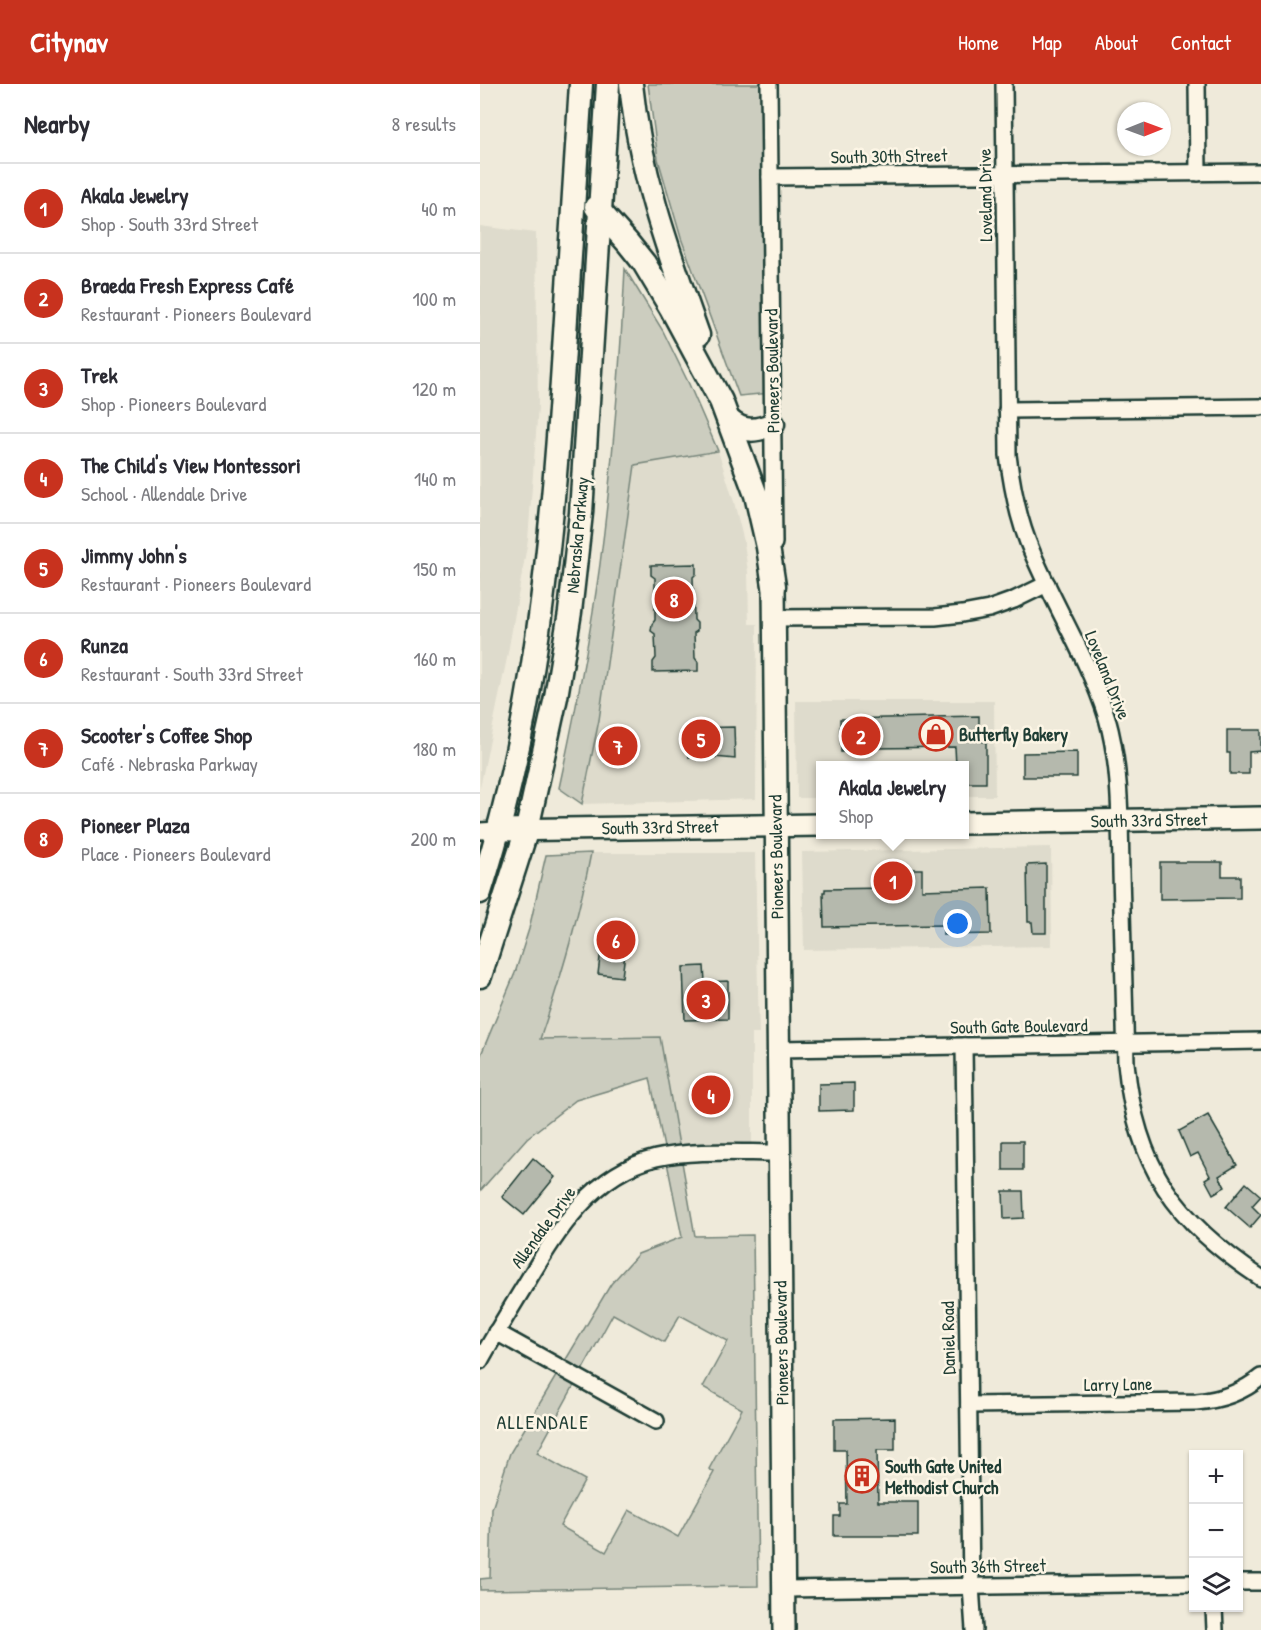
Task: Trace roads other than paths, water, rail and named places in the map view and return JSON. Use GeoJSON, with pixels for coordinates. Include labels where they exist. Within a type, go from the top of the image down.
{"type":"FeatureCollection","features":[{"type":"Feature","properties":{"kind":"main road"},"geometry":{"type":"LineString","coordinates":[[582,84],[586,178],[590,196],[600,212],[628,243],[658,286],[725,411],[737,427],[753,430],[773,424]]}},
{"type":"Feature","properties":{"kind":"main road","name":"Nebraska Parkway"},"geometry":{"type":"LineString","coordinates":[[480,892],[489,831],[521,728],[554,505],[582,84]]}},
{"type":"Feature","properties":{"kind":"main road","name":"Nebraska Parkway"},"geometry":{"type":"LineString","coordinates":[[480,976],[527,829],[556,697],[573,590],[581,513],[608,84]]}},
{"type":"Feature","properties":{"kind":"main road"},"geometry":{"type":"LineString","coordinates":[[631,84],[633,110],[657,219],[756,495],[774,586]]}},
{"type":"Feature","properties":{"kind":"main road","name":"Pioneers Boulevard"},"geometry":{"type":"LineString","coordinates":[[774,586],[784,1630]]}},
{"type":"Feature","properties":{"kind":"main road","name":"South 33rd Street"},"geometry":{"type":"LineString","coordinates":[[969,823],[1261,818]]}},
{"type":"Feature","properties":{"kind":"main road","name":"South 33rd Street"},"geometry":{"type":"LineString","coordinates":[[489,831],[816,825]]}},
{"type":"Feature","properties":{"kind":"street","name":"Pioneers Boulevard"},"geometry":{"type":"LineString","coordinates":[[769,84],[774,586]]}},
{"type":"Feature","properties":{"kind":"street","name":"Loveland Drive"},"geometry":{"type":"LineString","coordinates":[[1004,84],[1007,410],[1008,455],[1012,489],[1028,540],[1095,685],[1107,718],[1114,749],[1120,821],[1126,1044],[1129,1092],[1134,1118],[1155,1172],[1172,1199],[1206,1238],[1261,1278]]}},
{"type":"Feature","properties":{"kind":"street"},"geometry":{"type":"LineString","coordinates":[[1197,84],[1198,173]]}},
{"type":"Feature","properties":{"kind":"street","name":"South 30th Street"},"geometry":{"type":"LineString","coordinates":[[770,177],[1261,172]]}},
{"type":"Feature","properties":{"kind":"street"},"geometry":{"type":"LineString","coordinates":[[1007,410],[1261,406]]}},
{"type":"Feature","properties":{"kind":"street"},"geometry":{"type":"LineString","coordinates":[[774,618],[935,617],[962,614],[989,609],[1047,584]]}},
{"type":"Feature","properties":{"kind":"street","name":"South Gate Boulevard"},"geometry":{"type":"LineString","coordinates":[[778,1048],[1261,1041]]}},
{"type":"Feature","properties":{"kind":"street","name":"Daniel Road"},"geometry":{"type":"LineString","coordinates":[[964,1046],[971,1586],[974,1630]]}},
{"type":"Feature","properties":{"kind":"street","name":"Allendale Drive"},"geometry":{"type":"LineString","coordinates":[[480,1361],[559,1232],[587,1198],[612,1176],[640,1163],[666,1156],[779,1153]]}},
{"type":"Feature","properties":{"kind":"street"},"geometry":{"type":"LineString","coordinates":[[496,1332],[656,1421]]}},
{"type":"Feature","properties":{"kind":"street","name":"Larry Lane"},"geometry":{"type":"LineString","coordinates":[[969,1405],[1196,1402],[1230,1396],[1261,1377]]}},
{"type":"Feature","properties":{"kind":"street"},"geometry":{"type":"LineString","coordinates":[[1243,1582],[1261,1582]]}},
{"type":"Feature","properties":{"kind":"street","name":"South 36th Street"},"geometry":{"type":"LineString","coordinates":[[784,1589],[1189,1583]]}},
{"type":"Feature","properties":{"kind":"street"},"geometry":{"type":"LineString","coordinates":[[1214,1612],[1215,1630]]}},
{"type":"Feature","properties":{"kind":"place","name":"Pioneer Plaza"},"geometry":{"type":"Point","coordinates":[674,599]}},
{"type":"Feature","properties":{"kind":"place","name":"Butterfly Bakery"},"geometry":{"type":"Point","coordinates":[936,734]}},
{"type":"Feature","properties":{"kind":"place","name":"Braeda Fresh Express Café"},"geometry":{"type":"Point","coordinates":[861,736]}},
{"type":"Feature","properties":{"kind":"place","name":"Jimmy John's"},"geometry":{"type":"Point","coordinates":[701,739]}},
{"type":"Feature","properties":{"kind":"place","name":"Scooter's Coffee Shop"},"geometry":{"type":"Point","coordinates":[618,746]}},
{"type":"Feature","properties":{"kind":"place","name":"Akala Jewelry"},"geometry":{"type":"Point","coordinates":[893,881]}},
{"type":"Feature","properties":{"kind":"place","name":"Runza"},"geometry":{"type":"Point","coordinates":[616,940]}},
{"type":"Feature","properties":{"kind":"place","name":"Trek"},"geometry":{"type":"Point","coordinates":[706,1000]}},
{"type":"Feature","properties":{"kind":"place","name":"The Child's View Montessori"},"geometry":{"type":"Point","coordinates":[711,1095]}},
{"type":"Feature","properties":{"kind":"place","name":"South Gate United Methodist Church"},"geometry":{"type":"Point","coordinates":[862,1476]}},
{"type":"Feature","properties":{"kind":"district","name":"ALLENDALE"},"geometry":{"type":"Point","coordinates":[543,1421]}}]}
